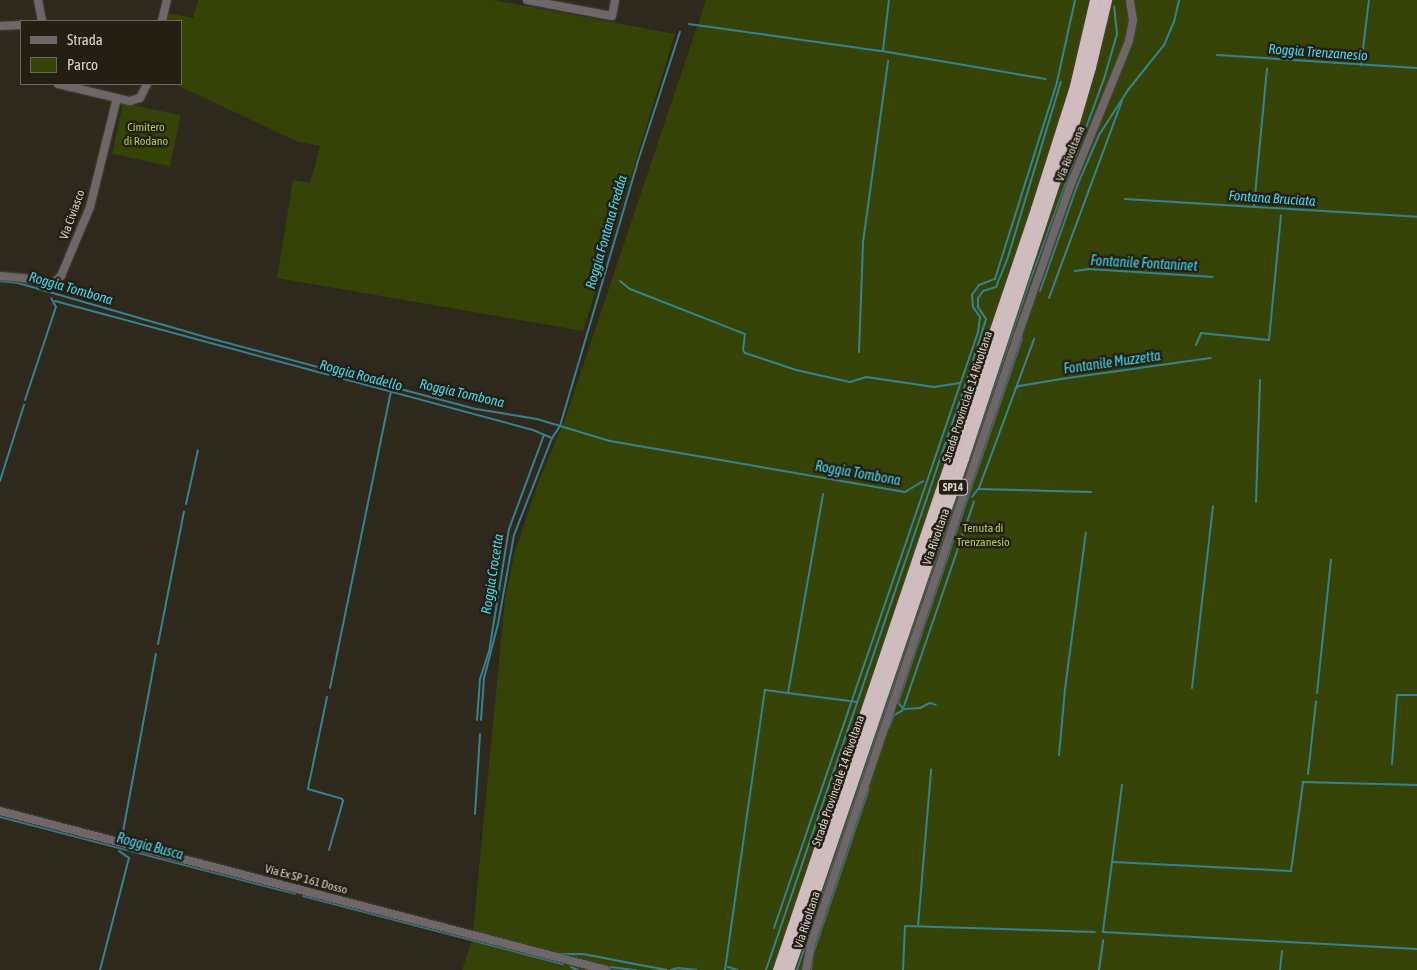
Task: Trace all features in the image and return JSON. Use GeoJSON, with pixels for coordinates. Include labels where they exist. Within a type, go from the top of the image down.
{"type":"FeatureCollection","features":[{"type":"Feature","properties":{"kind":"highway","name":"SP14"},"geometry":{"type":"LineString","coordinates":[[1036,209],[1090,0]]}},
{"type":"Feature","properties":{"kind":"highway","name":"Strada Provinciale 14 Rivoltana"},"geometry":{"type":"LineString","coordinates":[[778,970],[1036,209],[1075,86],[1095,0]]}},
{"type":"Feature","properties":{"kind":"highway","name":"Strada Provinciale 14 Rivoltana"},"geometry":{"type":"LineString","coordinates":[[788,970],[963,458],[1073,125],[1106,0]]}},
{"type":"Feature","properties":{"kind":"street"},"geometry":{"type":"LineString","coordinates":[[38,0],[42,20]]}},
{"type":"Feature","properties":{"kind":"street"},"geometry":{"type":"LineString","coordinates":[[162,20],[167,0]]}},
{"type":"Feature","properties":{"kind":"street"},"geometry":{"type":"LineString","coordinates":[[527,0],[612,16],[615,0]]}},
{"type":"Feature","properties":{"kind":"street","name":"Via Rivoltana"},"geometry":{"type":"LineString","coordinates":[[806,970],[811,944],[1015,344],[1071,184],[1131,35],[1133,20],[1130,0]]}},
{"type":"Feature","properties":{"kind":"street"},"geometry":{"type":"LineString","coordinates":[[0,26],[20,25]]}},
{"type":"Feature","properties":{"kind":"street"},"geometry":{"type":"LineString","coordinates":[[63,85],[136,101],[145,92],[146,85]]}},
{"type":"Feature","properties":{"kind":"street","name":"Via Civiasco"},"geometry":{"type":"LineString","coordinates":[[0,276],[23,278],[48,284],[53,283],[61,276],[90,208],[117,98]]}},
{"type":"Feature","properties":{"kind":"street","name":"Via Ex SP 161 Dosso"},"geometry":{"type":"LineString","coordinates":[[0,811],[606,970]]}},
{"type":"Feature","properties":{"kind":"green space"},"geometry":{"type":"Polygon","coordinates":[[[198,0],[493,0],[675,34],[583,331],[277,278],[293,180],[310,183],[320,146],[296,141],[177,85],[182,85],[182,20],[167,20],[169,13],[193,18],[198,0]]]}},
{"type":"Feature","properties":{"kind":"green space","name":"Tenuta di Trenzanesio"},"geometry":{"type":"Polygon","coordinates":[[[706,0],[1417,0],[1417,970],[462,970],[472,941],[505,599],[515,551],[539,480],[564,422],[706,0]]]}},
{"type":"Feature","properties":{"kind":"green space","name":"Cimitero di Rodano"},"geometry":{"type":"Polygon","coordinates":[[[123,103],[181,115],[170,166],[112,154],[123,103]]]}},
{"type":"Feature","properties":{"kind":"waterway"},"geometry":{"type":"LineString","coordinates":[[883,50],[889,0]]}},
{"type":"Feature","properties":{"kind":"waterway"},"geometry":{"type":"LineString","coordinates":[[774,928],[978,332],[980,317],[973,307],[972,295],[979,285],[995,279],[1057,82],[1075,0]]}},
{"type":"Feature","properties":{"kind":"waterway"},"geometry":{"type":"LineString","coordinates":[[1040,291],[1077,186],[1099,135],[1128,90],[1164,45],[1174,22],[1179,0]]}},
{"type":"Feature","properties":{"kind":"waterway"},"geometry":{"type":"LineString","coordinates":[[1361,65],[1369,0]]}},
{"type":"Feature","properties":{"kind":"waterway"},"geometry":{"type":"LineString","coordinates":[[797,970],[1030,281],[1104,79],[1117,34],[1114,6]]}},
{"type":"Feature","properties":{"kind":"waterway"},"geometry":{"type":"LineString","coordinates":[[689,24],[882,51],[1046,79]]}},
{"type":"Feature","properties":{"kind":"waterway","name":"Roggia Fontana Fredda"},"geometry":{"type":"LineString","coordinates":[[552,438],[560,426],[637,164],[680,32]]}},
{"type":"Feature","properties":{"kind":"waterway","name":"Roggia Trenzanesio"},"geometry":{"type":"LineString","coordinates":[[1217,55],[1417,68]]}},
{"type":"Feature","properties":{"kind":"waterway"},"geometry":{"type":"LineString","coordinates":[[859,352],[863,242],[888,61]]}},
{"type":"Feature","properties":{"kind":"waterway"},"geometry":{"type":"LineString","coordinates":[[1254,206],[1267,69]]}},
{"type":"Feature","properties":{"kind":"waterway"},"geometry":{"type":"LineString","coordinates":[[766,970],[966,383],[986,319],[978,307],[978,298],[983,291],[996,287],[1008,257],[1061,82]]}},
{"type":"Feature","properties":{"kind":"waterway"},"geometry":{"type":"LineString","coordinates":[[1049,298],[1122,101]]}},
{"type":"Feature","properties":{"kind":"waterway","name":"Fontana Bruciata"},"geometry":{"type":"LineString","coordinates":[[1125,199],[1417,217]]}},
{"type":"Feature","properties":{"kind":"waterway"},"geometry":{"type":"LineString","coordinates":[[1196,345],[1201,333],[1269,340],[1281,216]]}},
{"type":"Feature","properties":{"kind":"waterway","name":"Fontanile Fontaninet"},"geometry":{"type":"LineString","coordinates":[[1075,271],[1089,269],[1213,277]]}},
{"type":"Feature","properties":{"kind":"waterway","name":"Roggia Tombona"},"geometry":{"type":"LineString","coordinates":[[0,281],[18,283],[205,337],[476,409],[537,419],[610,441],[905,492],[923,481]]}},
{"type":"Feature","properties":{"kind":"waterway"},"geometry":{"type":"LineString","coordinates":[[620,281],[630,289],[745,334],[743,350],[745,353],[796,370],[850,382],[866,377],[934,387],[960,383]]}},
{"type":"Feature","properties":{"kind":"waterway"},"geometry":{"type":"LineString","coordinates":[[25,400],[56,307],[51,298]]}},
{"type":"Feature","properties":{"kind":"waterway","name":"Roggia Roadello"},"geometry":{"type":"LineString","coordinates":[[55,301],[533,430],[552,438],[514,535],[498,624],[484,678],[481,720]]}},
{"type":"Feature","properties":{"kind":"waterway"},"geometry":{"type":"LineString","coordinates":[[889,728],[894,715],[902,711],[903,708],[898,703],[1022,339]]}},
{"type":"Feature","properties":{"kind":"waterway"},"geometry":{"type":"LineString","coordinates":[[979,488],[1034,339]]}},
{"type":"Feature","properties":{"kind":"waterway","name":"Fontanile Muzzetta"},"geometry":{"type":"LineString","coordinates":[[1015,389],[1019,386],[1061,379],[1211,358]]}},
{"type":"Feature","properties":{"kind":"waterway"},"geometry":{"type":"LineString","coordinates":[[1256,502],[1260,380]]}},
{"type":"Feature","properties":{"kind":"waterway"},"geometry":{"type":"LineString","coordinates":[[330,688],[391,392]]}},
{"type":"Feature","properties":{"kind":"waterway"},"geometry":{"type":"LineString","coordinates":[[0,481],[24,405]]}},
{"type":"Feature","properties":{"kind":"waterway","name":"Roggia Crocetta"},"geometry":{"type":"LineString","coordinates":[[477,720],[480,679],[489,652],[509,529],[544,435]]}},
{"type":"Feature","properties":{"kind":"waterway"},"geometry":{"type":"LineString","coordinates":[[186,504],[198,450]]}},
{"type":"Feature","properties":{"kind":"waterway","name":"Roggia Tombona"},"geometry":{"type":"LineString","coordinates":[[972,497],[978,489],[1091,492]]}},
{"type":"Feature","properties":{"kind":"waterway"},"geometry":{"type":"LineString","coordinates":[[788,693],[823,494]]}},
{"type":"Feature","properties":{"kind":"waterway"},"geometry":{"type":"LineString","coordinates":[[904,706],[974,502]]}},
{"type":"Feature","properties":{"kind":"waterway"},"geometry":{"type":"LineString","coordinates":[[1192,688],[1213,506]]}},
{"type":"Feature","properties":{"kind":"waterway"},"geometry":{"type":"LineString","coordinates":[[158,644],[184,512]]}},
{"type":"Feature","properties":{"kind":"waterway"},"geometry":{"type":"LineString","coordinates":[[1059,755],[1065,689],[1086,532]]}},
{"type":"Feature","properties":{"kind":"waterway"},"geometry":{"type":"LineString","coordinates":[[1317,693],[1331,560]]}},
{"type":"Feature","properties":{"kind":"waterway"},"geometry":{"type":"LineString","coordinates":[[122,837],[156,654]]}},
{"type":"Feature","properties":{"kind":"waterway"},"geometry":{"type":"LineString","coordinates":[[725,970],[765,690],[857,702]]}},
{"type":"Feature","properties":{"kind":"waterway"},"geometry":{"type":"LineString","coordinates":[[1392,764],[1397,695],[1417,695]]}},
{"type":"Feature","properties":{"kind":"waterway"},"geometry":{"type":"LineString","coordinates":[[327,697],[308,789],[342,799],[343,801],[329,850]]}},
{"type":"Feature","properties":{"kind":"waterway"},"geometry":{"type":"LineString","coordinates":[[1308,774],[1316,701]]}},
{"type":"Feature","properties":{"kind":"waterway"},"geometry":{"type":"LineString","coordinates":[[904,709],[920,708],[930,703],[936,705]]}},
{"type":"Feature","properties":{"kind":"waterway","name":"Roggia Roadello"},"geometry":{"type":"LineString","coordinates":[[475,814],[480,734]]}},
{"type":"Feature","properties":{"kind":"waterway"},"geometry":{"type":"LineString","coordinates":[[918,926],[931,770]]}},
{"type":"Feature","properties":{"kind":"waterway"},"geometry":{"type":"LineString","coordinates":[[1113,862],[1291,871],[1303,782],[1417,785]]}},
{"type":"Feature","properties":{"kind":"waterway"},"geometry":{"type":"LineString","coordinates":[[1122,785],[1103,932],[1417,949]]}},
{"type":"Feature","properties":{"kind":"waterway"},"geometry":{"type":"LineString","coordinates":[[811,970],[813,954],[869,789]]}},
{"type":"Feature","properties":{"kind":"waterway","name":"Roggia Busca"},"geometry":{"type":"LineString","coordinates":[[0,817],[295,894]]}},
{"type":"Feature","properties":{"kind":"waterway"},"geometry":{"type":"LineString","coordinates":[[100,970],[129,858],[119,851]]}},
{"type":"Feature","properties":{"kind":"waterway","name":"Roggia Busca"},"geometry":{"type":"LineString","coordinates":[[303,896],[563,964]]}},
{"type":"Feature","properties":{"kind":"waterway"},"geometry":{"type":"LineString","coordinates":[[903,970],[905,926],[1095,932]]}},
{"type":"Feature","properties":{"kind":"waterway"},"geometry":{"type":"LineString","coordinates":[[1099,970],[1103,940]]}},
{"type":"Feature","properties":{"kind":"waterway"},"geometry":{"type":"LineString","coordinates":[[1280,970],[1282,951]]}},
{"type":"Feature","properties":{"kind":"waterway"},"geometry":{"type":"LineString","coordinates":[[557,954],[583,954],[666,970]]}},
{"type":"Feature","properties":{"kind":"waterway","name":"Roggia Busca"},"geometry":{"type":"LineString","coordinates":[[571,967],[578,970]]}},
{"type":"Feature","properties":{"kind":"waterway"},"geometry":{"type":"LineString","coordinates":[[610,967],[636,970]]}},
{"type":"Feature","properties":{"kind":"waterway"},"geometry":{"type":"LineString","coordinates":[[728,967],[738,970]]}},
{"type":"Feature","properties":{"kind":"waterway"},"geometry":{"type":"LineString","coordinates":[[671,970],[678,968],[697,970]]}}]}
